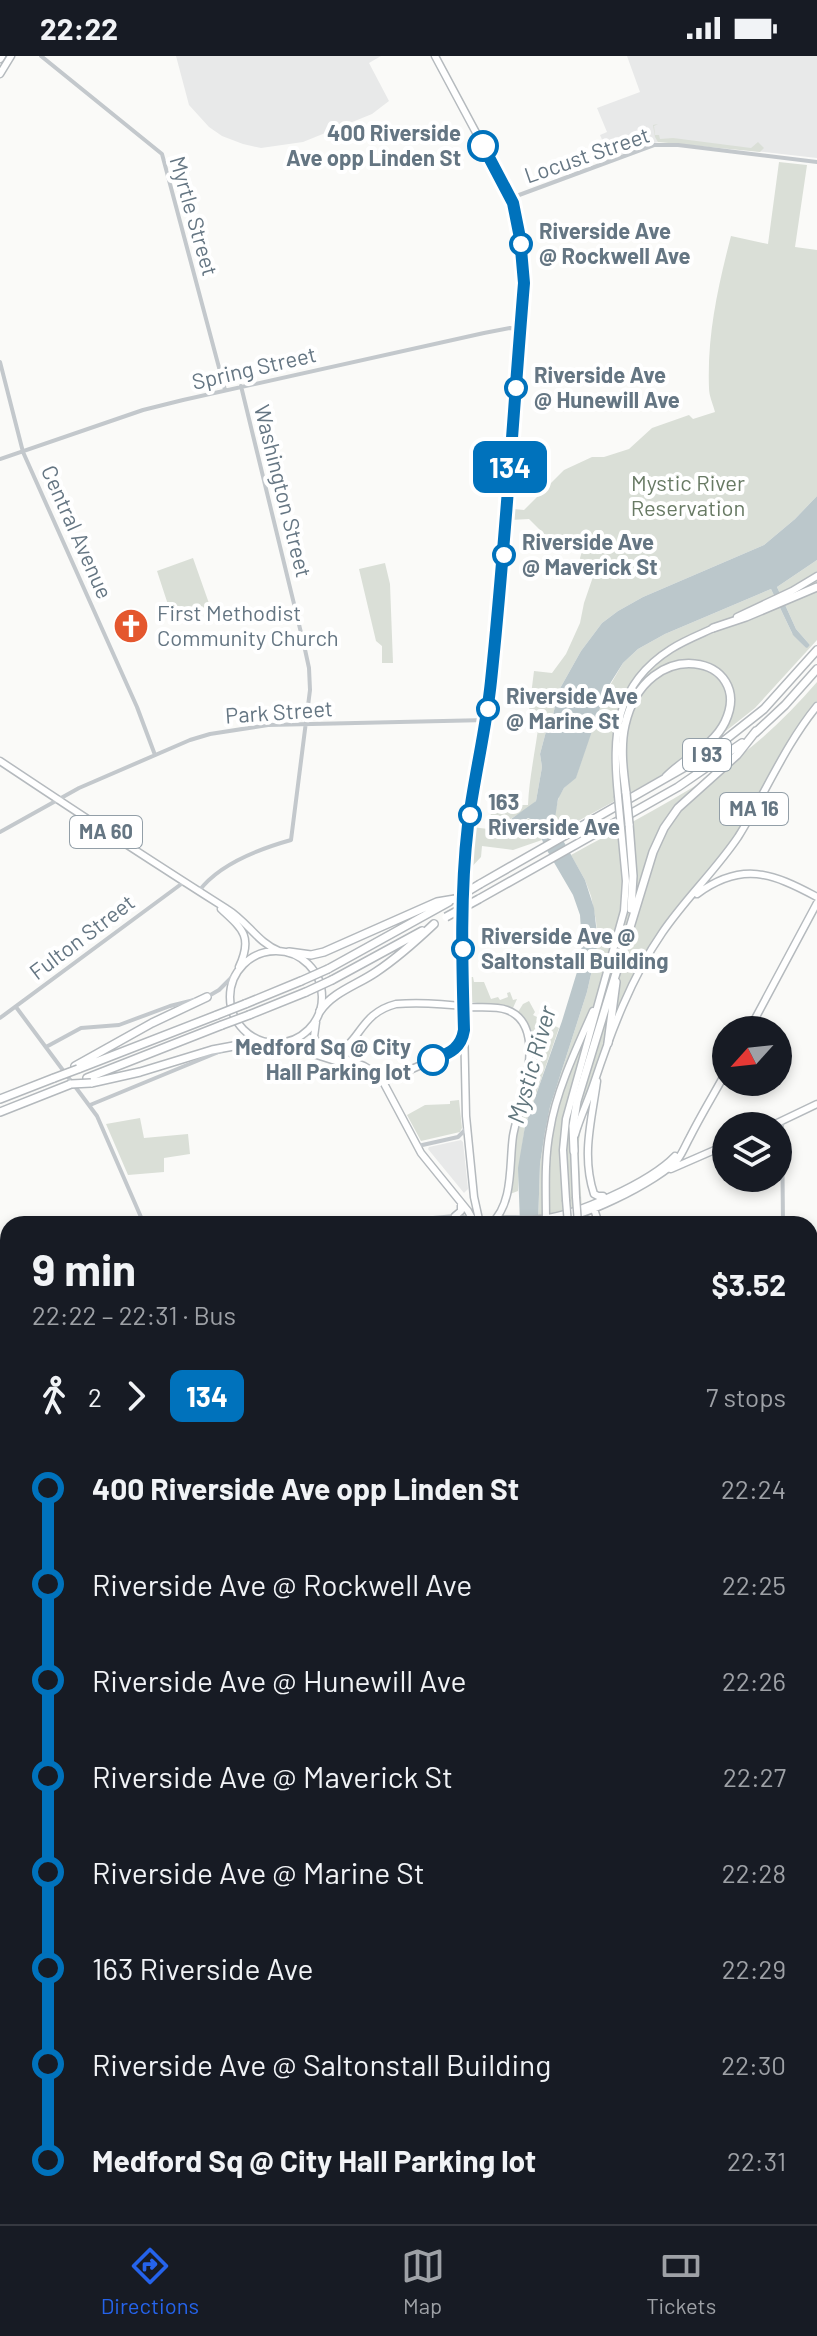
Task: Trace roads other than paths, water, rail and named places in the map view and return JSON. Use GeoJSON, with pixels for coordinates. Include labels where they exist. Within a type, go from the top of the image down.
{"type":"FeatureCollection","features":[{"type":"Feature","properties":{"kind":"highway"},"geometry":{"type":"LineString","coordinates":[[713,628],[817,587]]}},
{"type":"Feature","properties":{"kind":"highway","name":"I 93"},"geometry":{"type":"LineString","coordinates":[[0,1099],[328,969],[658,785],[706,755],[742,728],[786,687],[817,650]]}},
{"type":"Feature","properties":{"kind":"highway"},"geometry":{"type":"LineString","coordinates":[[626,935],[633,892],[622,794],[623,736],[627,716],[635,698],[651,678],[665,669],[687,662],[701,664],[717,673],[725,683],[729,700],[726,720],[715,737],[658,785]]}},
{"type":"Feature","properties":{"kind":"highway","name":"I 93"},"geometry":{"type":"LineString","coordinates":[[0,1112],[89,1080],[332,980],[703,771],[756,731],[785,705],[817,669]]}},
{"type":"Feature","properties":{"kind":"highway"},"geometry":{"type":"LineString","coordinates":[[574,1151],[575,1108],[653,852],[678,808],[737,755],[756,731]]}},
{"type":"Feature","properties":{"kind":"highway"},"geometry":{"type":"LineString","coordinates":[[284,952],[311,955],[324,952],[437,902],[450,901]]}},
{"type":"Feature","properties":{"kind":"highway"},"geometry":{"type":"LineString","coordinates":[[318,1015],[329,1000],[391,961],[434,924]]}},
{"type":"Feature","properties":{"kind":"highway"},"geometry":{"type":"LineString","coordinates":[[608,1043],[620,956]]}},
{"type":"Feature","properties":{"kind":"highway"},"geometry":{"type":"LineString","coordinates":[[76,1068],[152,1023],[207,997]]}},
{"type":"Feature","properties":{"kind":"highway"},"geometry":{"type":"LineString","coordinates":[[89,1080],[140,1072],[239,1045]]}},
{"type":"Feature","properties":{"kind":"main road"},"geometry":{"type":"LineString","coordinates":[[0,74],[11,56]]}},
{"type":"Feature","properties":{"kind":"main road"},"geometry":{"type":"LineString","coordinates":[[435,56],[511,198],[520,238],[524,278],[504,548],[487,720],[475,779],[463,901],[467,1126],[477,1216]]}},
{"type":"Feature","properties":{"kind":"main road"},"geometry":{"type":"LineString","coordinates":[[622,794],[615,741],[620,716],[630,693],[644,673],[659,657],[678,645],[817,576]]}},
{"type":"Feature","properties":{"kind":"main road","name":"MA 16"},"geometry":{"type":"LineString","coordinates":[[577,1216],[574,1151],[578,1127],[626,1000],[666,927],[737,838],[817,706]]}},
{"type":"Feature","properties":{"kind":"main road","name":"MA 60"},"geometry":{"type":"LineString","coordinates":[[0,761],[231,911],[264,943],[307,964],[317,975],[323,998],[314,1031],[315,1040],[321,1050],[331,1054]]}},
{"type":"Feature","properties":{"kind":"main road"},"geometry":{"type":"LineString","coordinates":[[567,1216],[563,1154],[565,1125],[625,905],[625,826]]}},
{"type":"Feature","properties":{"kind":"main road"},"geometry":{"type":"LineString","coordinates":[[682,907],[714,882],[747,873],[776,877],[817,900],[756,1016]]}},
{"type":"Feature","properties":{"kind":"main road","name":"MA 60"},"geometry":{"type":"LineString","coordinates":[[213,901],[244,933],[247,945],[239,968]]}},
{"type":"Feature","properties":{"kind":"main road"},"geometry":{"type":"LineString","coordinates":[[284,952],[259,955],[234,975],[230,996],[238,1023],[254,1038],[336,1061],[382,1082]]}},
{"type":"Feature","properties":{"kind":"main road"},"geometry":{"type":"LineString","coordinates":[[544,1216],[550,1127],[573,1060],[603,990]]}},
{"type":"Feature","properties":{"kind":"main road"},"geometry":{"type":"LineString","coordinates":[[331,1054],[346,1048],[369,1018],[389,1006],[406,1003],[463,1006],[509,1011],[520,1019],[528,1035],[528,1081],[515,1126],[505,1201],[507,1213],[511,1216]]}},
{"type":"Feature","properties":{"kind":"main road"},"geometry":{"type":"LineString","coordinates":[[276,1044],[299,1038],[309,1030],[318,1015]]}},
{"type":"Feature","properties":{"kind":"main road"},"geometry":{"type":"LineString","coordinates":[[382,1082],[451,1052],[462,1042],[464,1030]]}},
{"type":"Feature","properties":{"kind":"main road"},"geometry":{"type":"LineString","coordinates":[[451,1052],[461,1056],[465,1067]]}},
{"type":"Feature","properties":{"kind":"main road"},"geometry":{"type":"LineString","coordinates":[[331,1054],[367,1067],[380,1076],[430,1165],[472,1216]]}},
{"type":"Feature","properties":{"kind":"main road"},"geometry":{"type":"LineString","coordinates":[[600,1066],[587,1147],[591,1184],[594,1194],[599,1196],[627,1187]]}},
{"type":"Feature","properties":{"kind":"main road"},"geometry":{"type":"LineString","coordinates":[[664,1172],[688,1141],[713,1096]]}},
{"type":"Feature","properties":{"kind":"main road"},"geometry":{"type":"LineString","coordinates":[[792,1116],[817,1104]]}},
{"type":"Feature","properties":{"kind":"main road"},"geometry":{"type":"LineString","coordinates":[[572,1216],[594,1209],[712,1151]]}},
{"type":"Feature","properties":{"kind":"main road"},"geometry":{"type":"LineString","coordinates":[[680,1153],[694,1156],[709,1152]]}},
{"type":"Feature","properties":{"kind":"main road"},"geometry":{"type":"LineString","coordinates":[[555,1216],[627,1187],[659,1170],[680,1153]]}},
{"type":"Feature","properties":{"kind":"main road"},"geometry":{"type":"LineString","coordinates":[[680,1153],[688,1160],[696,1158]]}},
{"type":"Feature","properties":{"kind":"main road"},"geometry":{"type":"LineString","coordinates":[[455,1216],[461,1211],[460,1201]]}},
{"type":"Feature","properties":{"kind":"main road"},"geometry":{"type":"LineString","coordinates":[[496,1216],[505,1201]]}},
{"type":"Feature","properties":{"kind":"main road"},"geometry":{"type":"LineString","coordinates":[[477,1209],[484,1216]]}},
{"type":"Feature","properties":{"kind":"main road"},"geometry":{"type":"LineString","coordinates":[[594,1209],[596,1216]]}},
{"type":"Feature","properties":{"kind":"street","name":"Myrtle Street"},"geometry":{"type":"LineString","coordinates":[[41,56],[157,149],[165,159],[225,390]]}},
{"type":"Feature","properties":{"kind":"street","name":"Locust Street"},"geometry":{"type":"LineString","coordinates":[[511,198],[654,145],[678,145],[817,162]]}},
{"type":"Feature","properties":{"kind":"street","name":"Spring Street"},"geometry":{"type":"LineString","coordinates":[[0,459],[143,410],[510,328],[520,330]]}},
{"type":"Feature","properties":{"kind":"street","name":"Central Avenue"},"geometry":{"type":"LineString","coordinates":[[0,362],[23,452],[137,707],[155,755]]}},
{"type":"Feature","properties":{"kind":"street","name":"Washington Street"},"geometry":{"type":"LineString","coordinates":[[199,891],[205,883],[237,861],[271,845],[291,840],[310,690],[309,668],[241,386]]}},
{"type":"Feature","properties":{"kind":"street","name":"Park Street"},"geometry":{"type":"LineString","coordinates":[[0,832],[58,799],[210,734],[255,726],[487,720]]}},
{"type":"Feature","properties":{"kind":"street","name":"Fulton Street"},"geometry":{"type":"LineString","coordinates":[[0,1018],[184,882]]}},
{"type":"Feature","properties":{"kind":"street"},"geometry":{"type":"LineString","coordinates":[[46,1047],[81,1028],[119,1025],[170,1006],[207,997],[234,975]]}},
{"type":"Feature","properties":{"kind":"street"},"geometry":{"type":"LineString","coordinates":[[16,1007],[101,1123],[141,1216]]}},
{"type":"Feature","properties":{"kind":"street"},"geometry":{"type":"LineString","coordinates":[[90,1105],[239,1045],[276,1044]]}},
{"type":"Feature","properties":{"kind":"street"},"geometry":{"type":"LineString","coordinates":[[418,1146],[458,1137],[467,1126]]}},
{"type":"Feature","properties":{"kind":"street"},"geometry":{"type":"LineString","coordinates":[[783,1192],[783,1216]]}},
{"type":"Feature","properties":{"kind":"street"},"geometry":{"type":"LineString","coordinates":[[584,1206],[594,1209]]}},
{"type":"Feature","properties":{"kind":"place","name":"400 Riverside Ave opp Linden St"},"geometry":{"type":"Point","coordinates":[483,146]}},
{"type":"Feature","properties":{"kind":"place","name":"Riverside Ave @ Rockwell Ave"},"geometry":{"type":"Point","coordinates":[521,244]}},
{"type":"Feature","properties":{"kind":"place","name":"Riverside Ave @ Hunewill Ave"},"geometry":{"type":"Point","coordinates":[516,388]}},
{"type":"Feature","properties":{"kind":"place","name":"Riverside Ave @ Maverick St"},"geometry":{"type":"Point","coordinates":[504,555]}},
{"type":"Feature","properties":{"kind":"place","name":"First Methodist Community Church"},"geometry":{"type":"Point","coordinates":[131,626]}},
{"type":"Feature","properties":{"kind":"place","name":"Riverside Ave @ Marine St"},"geometry":{"type":"Point","coordinates":[488,709]}},
{"type":"Feature","properties":{"kind":"place","name":"163 Riverside Ave"},"geometry":{"type":"Point","coordinates":[470,815]}},
{"type":"Feature","properties":{"kind":"place","name":"Riverside Ave @ Saltonstall Building"},"geometry":{"type":"Point","coordinates":[463,949]}},
{"type":"Feature","properties":{"kind":"place","name":"Medford Sq @ City Hall Parking lot"},"geometry":{"type":"Point","coordinates":[433,1060]}},
{"type":"Feature","properties":{"kind":"park label","name":"Mystic River Reservation"},"geometry":{"type":"Point","coordinates":[688,496]}},
{"type":"Feature","properties":{"kind":"water label","name":"Mystic River"},"geometry":{"type":"Point","coordinates":[532,1065]}}]}
